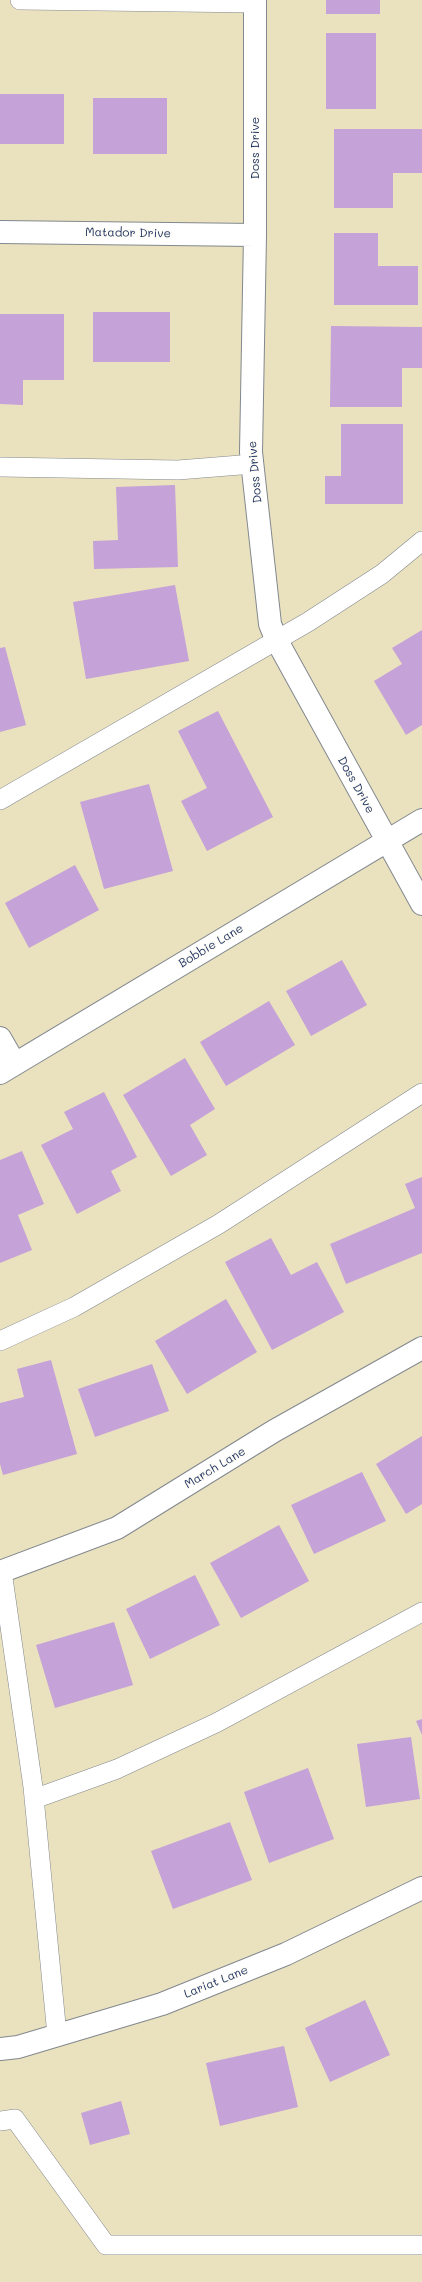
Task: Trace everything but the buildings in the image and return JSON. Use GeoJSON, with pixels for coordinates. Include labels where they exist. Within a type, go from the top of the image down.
{"type":"FeatureCollection","features":[{"type":"Feature","properties":{"kind":"street","name":"Doss Drive"},"geometry":{"type":"LineString","coordinates":[[255,2],[255,235],[251,452],[270,624],[276,639],[422,904]]}},
{"type":"Feature","properties":{"kind":"street","name":"Matador Drive"},"geometry":{"type":"LineString","coordinates":[[0,232],[255,235]]}},
{"type":"Feature","properties":{"kind":"street","name":"Bobbie Lane"},"geometry":{"type":"LineString","coordinates":[[8,1069],[386,840],[422,820]]}},
{"type":"Feature","properties":{"kind":"street"},"geometry":{"type":"LineString","coordinates":[[0,1038],[8,1069]]}},
{"type":"Feature","properties":{"kind":"street","name":"March Lane"},"geometry":{"type":"LineString","coordinates":[[1,1572],[117,1528],[274,1431],[422,1348]]}},
{"type":"Feature","properties":{"kind":"street","name":"Lariat Lane"},"geometry":{"type":"LineString","coordinates":[[0,2049],[18,2047],[162,2004],[286,1954],[422,1888]]}},
{"type":"Feature","properties":{"kind":"lane"},"geometry":{"type":"LineString","coordinates":[[20,0],[255,2]]}},
{"type":"Feature","properties":{"kind":"lane"},"geometry":{"type":"LineString","coordinates":[[0,467],[178,470],[253,464]]}},
{"type":"Feature","properties":{"kind":"lane"},"geometry":{"type":"LineString","coordinates":[[0,800],[276,639],[308,622],[382,574],[422,541]]}},
{"type":"Feature","properties":{"kind":"lane"},"geometry":{"type":"LineString","coordinates":[[0,1341],[74,1307],[219,1224],[422,1093]]}},
{"type":"Feature","properties":{"kind":"lane"},"geometry":{"type":"LineString","coordinates":[[1,1572],[34,1798],[57,2035]]}},
{"type":"Feature","properties":{"kind":"lane"},"geometry":{"type":"LineString","coordinates":[[34,1798],[118,1769],[216,1723],[422,1612]]}},
{"type":"Feature","properties":{"kind":"lane"},"geometry":{"type":"LineString","coordinates":[[0,2121],[15,2119],[106,2245],[422,2245]]}}]}
